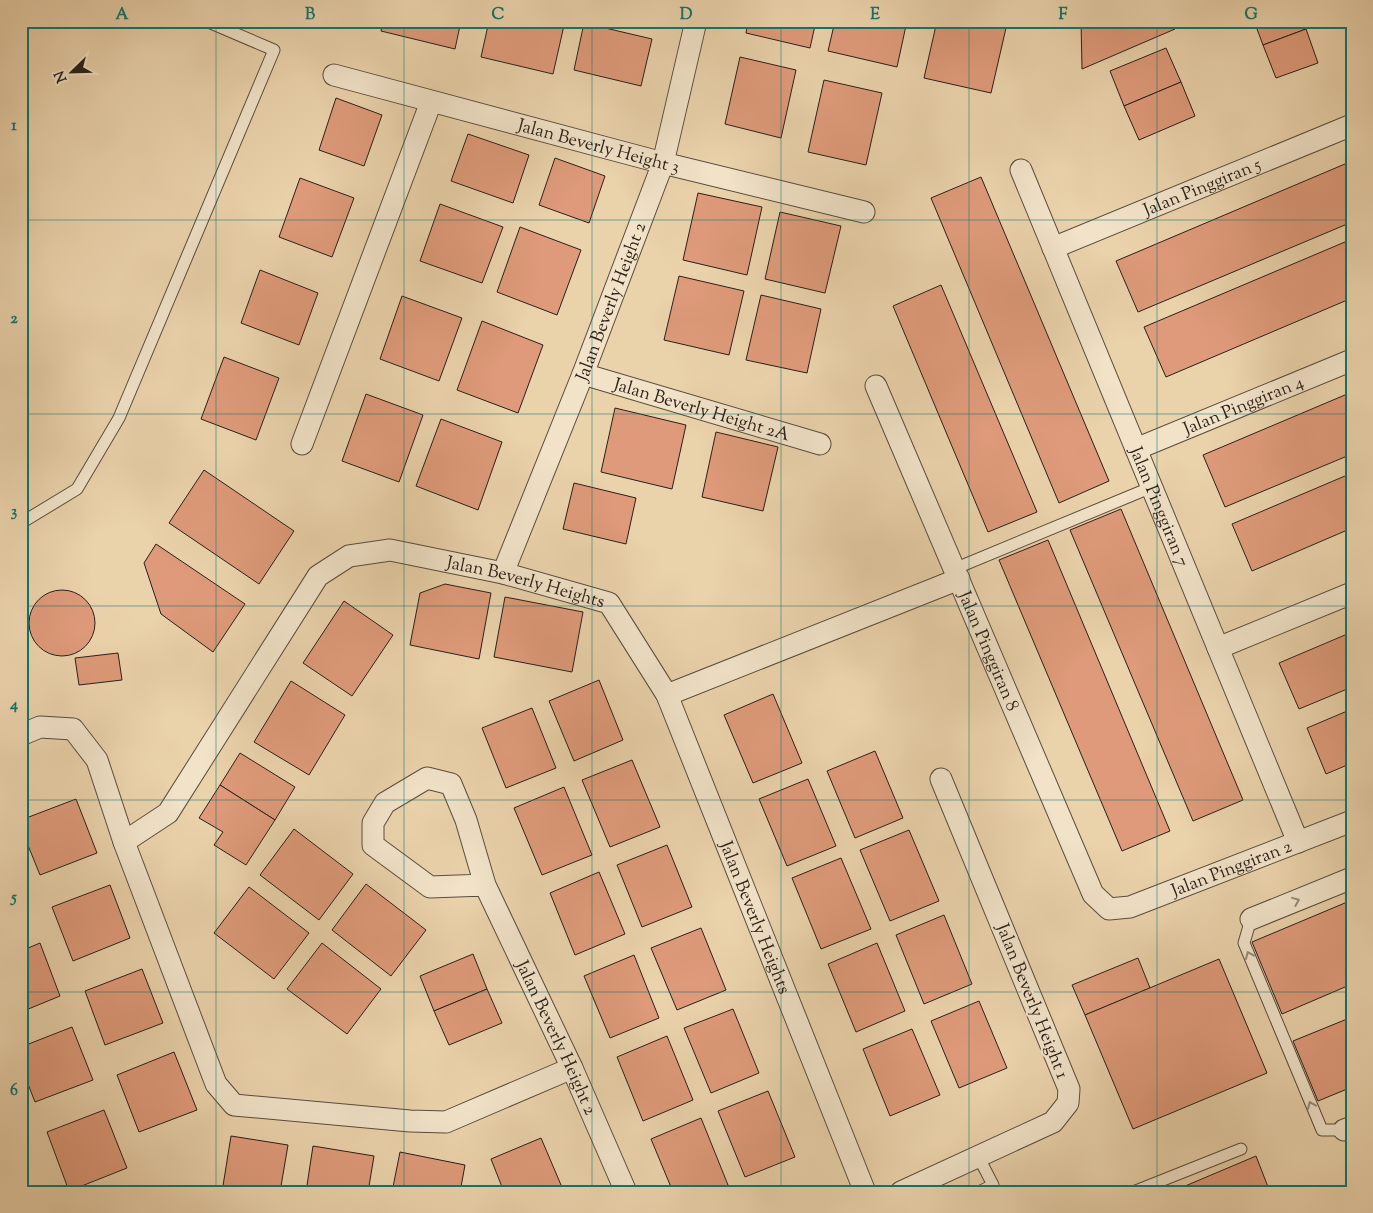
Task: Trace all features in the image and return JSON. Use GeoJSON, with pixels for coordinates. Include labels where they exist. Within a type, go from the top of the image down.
{"type":"FeatureCollection","features":[{"type":"Feature","properties":{"kind":"street","name":"Jalan Beverly Height 2"},"geometry":{"type":"LineString","coordinates":[[503,573],[583,374],[663,163],[696,21]]}},
{"type":"Feature","properties":{"kind":"street","name":"Jalan Beverly Height 3"},"geometry":{"type":"LineString","coordinates":[[334,75],[663,163],[864,212]]}},
{"type":"Feature","properties":{"kind":"street"},"geometry":{"type":"LineString","coordinates":[[302,444],[431,102]]}},
{"type":"Feature","properties":{"kind":"street","name":"Jalan Pinggiran 5"},"geometry":{"type":"LineString","coordinates":[[1053,248],[1352,125]]}},
{"type":"Feature","properties":{"kind":"street","name":"Jalan Pinggiran 7"},"geometry":{"type":"LineString","coordinates":[[1021,170],[1298,842]]}},
{"type":"Feature","properties":{"kind":"street","name":"Jalan Pinggiran 4"},"geometry":{"type":"LineString","coordinates":[[1136,449],[1352,360]]}},
{"type":"Feature","properties":{"kind":"street","name":"Jalan Beverly Height 2A"},"geometry":{"type":"LineString","coordinates":[[583,374],[820,444]]}},
{"type":"Feature","properties":{"kind":"street","name":"Jalan Pinggiran 8"},"geometry":{"type":"LineString","coordinates":[[876,386],[1093,894],[1109,909]]}},
{"type":"Feature","properties":{"kind":"street","name":"Jalan Beverly Heights"},"geometry":{"type":"LineString","coordinates":[[124,842],[168,813],[318,576],[349,556],[390,550],[503,573],[609,603],[668,694],[865,1192]]}},
{"type":"Feature","properties":{"kind":"street"},"geometry":{"type":"LineString","coordinates":[[668,694],[956,574]]}},
{"type":"Feature","properties":{"kind":"street"},"geometry":{"type":"LineString","coordinates":[[1218,648],[1352,593]]}},
{"type":"Feature","properties":{"kind":"street"},"geometry":{"type":"LineString","coordinates":[[21,735],[40,727],[73,729],[96,760],[124,842],[216,1084],[234,1105],[410,1121],[446,1122],[572,1068]]}},
{"type":"Feature","properties":{"kind":"street","name":"Jalan Beverly Height 2"},"geometry":{"type":"LineString","coordinates":[[485,885],[430,888],[373,845],[373,823],[385,803],[427,778],[451,784],[466,820],[485,885],[572,1068],[626,1192]]}},
{"type":"Feature","properties":{"kind":"street","name":"Jalan Beverly Height 1"},"geometry":{"type":"LineString","coordinates":[[901,1192],[1053,1122],[1068,1103],[1069,1089],[942,779]]}},
{"type":"Feature","properties":{"kind":"street","name":"Jalan Pinggiran 2"},"geometry":{"type":"LineString","coordinates":[[1109,909],[1130,907],[1352,821]]}},
{"type":"Feature","properties":{"kind":"street"},"geometry":{"type":"LineString","coordinates":[[1251,919],[1352,878]]}},
{"type":"Feature","properties":{"kind":"lane"},"geometry":{"type":"LineString","coordinates":[[21,523],[77,489],[119,418],[274,50],[206,21]]}},
{"type":"Feature","properties":{"kind":"lane"},"geometry":{"type":"LineString","coordinates":[[956,574],[1152,487]]}},
{"type":"Feature","properties":{"kind":"lane"},"geometry":{"type":"LineString","coordinates":[[1251,919],[1244,943],[1322,1130],[1348,1128]]}},
{"type":"Feature","properties":{"kind":"lane"},"geometry":{"type":"LineString","coordinates":[[1133,1192],[1241,1149]]}},
{"type":"Feature","properties":{"kind":"lane"},"geometry":{"type":"LineString","coordinates":[[978,1156],[993,1185],[980,1192]]}},
{"type":"Feature","properties":{"kind":"building"},"geometry":{"type":"Polygon","coordinates":[[[383,21],[461,21],[455,49],[381,31],[383,21]]]}},
{"type":"Feature","properties":{"kind":"building"},"geometry":{"type":"Polygon","coordinates":[[[489,21],[565,21],[553,74],[481,57],[489,21]]]}},
{"type":"Feature","properties":{"kind":"building"},"geometry":{"type":"Polygon","coordinates":[[[748,21],[816,21],[810,48],[746,33],[748,21]]]}},
{"type":"Feature","properties":{"kind":"building"},"geometry":{"type":"Polygon","coordinates":[[[835,21],[907,21],[897,67],[828,51],[835,21]]]}},
{"type":"Feature","properties":{"kind":"building"},"geometry":{"type":"Polygon","coordinates":[[[937,21],[977,21],[1006,28],[991,93],[924,78],[937,21]]]}},
{"type":"Feature","properties":{"kind":"building"},"geometry":{"type":"Polygon","coordinates":[[[1081,21],[1172,21],[1175,29],[1082,69],[1081,21]]]}},
{"type":"Feature","properties":{"kind":"building"},"geometry":{"type":"Polygon","coordinates":[[[1254,21],[1303,21],[1306,29],[1263,45],[1254,21]]]}},
{"type":"Feature","properties":{"kind":"building"},"geometry":{"type":"Polygon","coordinates":[[[584,23],[652,39],[641,86],[574,70],[584,23]]]}},
{"type":"Feature","properties":{"kind":"building"},"geometry":{"type":"Polygon","coordinates":[[[1306,29],[1318,63],[1276,78],[1263,45],[1306,29]]]}},
{"type":"Feature","properties":{"kind":"building"},"geometry":{"type":"Polygon","coordinates":[[[1166,48],[1181,82],[1124,106],[1110,71],[1166,48]]]}},
{"type":"Feature","properties":{"kind":"building"},"geometry":{"type":"Polygon","coordinates":[[[740,57],[796,70],[781,138],[725,124],[740,57]]]}},
{"type":"Feature","properties":{"kind":"building"},"geometry":{"type":"Polygon","coordinates":[[[824,80],[882,93],[866,165],[808,152],[824,80]]]}},
{"type":"Feature","properties":{"kind":"building"},"geometry":{"type":"Polygon","coordinates":[[[1181,82],[1195,116],[1139,140],[1124,106],[1181,82]]]}},
{"type":"Feature","properties":{"kind":"building"},"geometry":{"type":"Polygon","coordinates":[[[336,98],[382,115],[364,166],[319,150],[336,98]]]}},
{"type":"Feature","properties":{"kind":"building"},"geometry":{"type":"Polygon","coordinates":[[[468,134],[529,155],[513,203],[451,181],[468,134]]]}},
{"type":"Feature","properties":{"kind":"building"},"geometry":{"type":"Polygon","coordinates":[[[555,158],[605,176],[589,223],[539,205],[555,158]]]}},
{"type":"Feature","properties":{"kind":"building"},"geometry":{"type":"Polygon","coordinates":[[[1352,161],[1352,222],[1138,312],[1116,261],[1352,161]]]}},
{"type":"Feature","properties":{"kind":"building"},"geometry":{"type":"Polygon","coordinates":[[[981,177],[1109,481],[1059,503],[931,198],[981,177]]]}},
{"type":"Feature","properties":{"kind":"building"},"geometry":{"type":"Polygon","coordinates":[[[300,178],[354,198],[332,257],[279,237],[300,178]]]}},
{"type":"Feature","properties":{"kind":"building"},"geometry":{"type":"Polygon","coordinates":[[[698,193],[762,207],[747,275],[683,260],[698,193]]]}},
{"type":"Feature","properties":{"kind":"building"},"geometry":{"type":"Polygon","coordinates":[[[440,204],[503,227],[482,283],[420,261],[440,204]]]}},
{"type":"Feature","properties":{"kind":"building"},"geometry":{"type":"Polygon","coordinates":[[[780,212],[841,226],[825,293],[765,279],[780,212]]]}},
{"type":"Feature","properties":{"kind":"building"},"geometry":{"type":"Polygon","coordinates":[[[520,227],[581,250],[557,315],[497,292],[520,227]]]}},
{"type":"Feature","properties":{"kind":"building"},"geometry":{"type":"Polygon","coordinates":[[[1352,239],[1352,298],[1166,377],[1144,327],[1352,239]]]}},
{"type":"Feature","properties":{"kind":"building"},"geometry":{"type":"Polygon","coordinates":[[[260,270],[318,293],[299,345],[241,323],[260,270]]]}},
{"type":"Feature","properties":{"kind":"building"},"geometry":{"type":"Polygon","coordinates":[[[679,276],[744,291],[729,355],[664,340],[679,276]]]}},
{"type":"Feature","properties":{"kind":"building"},"geometry":{"type":"Polygon","coordinates":[[[941,285],[1037,512],[988,532],[893,306],[941,285]]]}},
{"type":"Feature","properties":{"kind":"building"},"geometry":{"type":"Polygon","coordinates":[[[761,295],[821,309],[807,373],[746,360],[761,295]]]}},
{"type":"Feature","properties":{"kind":"building"},"geometry":{"type":"Polygon","coordinates":[[[402,296],[462,318],[439,381],[380,359],[402,296]]]}},
{"type":"Feature","properties":{"kind":"building"},"geometry":{"type":"Polygon","coordinates":[[[482,321],[543,345],[518,413],[457,390],[482,321]]]}},
{"type":"Feature","properties":{"kind":"building"},"geometry":{"type":"Polygon","coordinates":[[[224,357],[279,378],[256,440],[201,419],[224,357]]]}},
{"type":"Feature","properties":{"kind":"building"},"geometry":{"type":"Polygon","coordinates":[[[1352,392],[1352,454],[1225,507],[1203,455],[1352,392]]]}},
{"type":"Feature","properties":{"kind":"building"},"geometry":{"type":"Polygon","coordinates":[[[366,394],[423,415],[399,482],[342,461],[366,394]]]}},
{"type":"Feature","properties":{"kind":"building"},"geometry":{"type":"Polygon","coordinates":[[[615,408],[686,425],[672,489],[601,472],[615,408]]]}},
{"type":"Feature","properties":{"kind":"building"},"geometry":{"type":"Polygon","coordinates":[[[441,419],[502,442],[478,510],[416,486],[441,419]]]}},
{"type":"Feature","properties":{"kind":"building"},"geometry":{"type":"Polygon","coordinates":[[[716,432],[778,447],[763,511],[702,497],[716,432]]]}},
{"type":"Feature","properties":{"kind":"building"},"geometry":{"type":"Polygon","coordinates":[[[204,470],[294,531],[259,584],[169,523],[204,470]]]}},
{"type":"Feature","properties":{"kind":"building"},"geometry":{"type":"Polygon","coordinates":[[[1352,473],[1352,528],[1252,571],[1232,524],[1352,473]]]}},
{"type":"Feature","properties":{"kind":"building"},"geometry":{"type":"Polygon","coordinates":[[[574,483],[636,498],[626,544],[563,529],[574,483]]]}},
{"type":"Feature","properties":{"kind":"building"},"geometry":{"type":"Polygon","coordinates":[[[1121,509],[1243,800],[1193,821],[1070,530],[1121,509]]]}},
{"type":"Feature","properties":{"kind":"building"},"geometry":{"type":"Polygon","coordinates":[[[1048,540],[1170,831],[1122,851],[999,560],[1048,540]]]}},
{"type":"Feature","properties":{"kind":"building"},"geometry":{"type":"Polygon","coordinates":[[[156,544],[245,604],[213,652],[161,614],[144,563],[156,544]]]}},
{"type":"Feature","properties":{"kind":"building"},"geometry":{"type":"Polygon","coordinates":[[[445,584],[491,593],[479,659],[410,645],[420,593],[445,584]]]}},
{"type":"Feature","properties":{"kind":"building"},"geometry":{"type":"Polygon","coordinates":[[[62,590],[75,593],[85,600],[92,610],[95,623],[92,636],[85,646],[75,653],[62,656],[49,653],[39,646],[32,636],[29,623],[32,610],[39,600],[49,593],[62,590]]]}},
{"type":"Feature","properties":{"kind":"building"},"geometry":{"type":"Polygon","coordinates":[[[505,597],[583,612],[572,672],[494,657],[505,597]]]}},
{"type":"Feature","properties":{"kind":"building"},"geometry":{"type":"Polygon","coordinates":[[[344,601],[393,635],[352,696],[303,663],[344,601]]]}},
{"type":"Feature","properties":{"kind":"building"},"geometry":{"type":"Polygon","coordinates":[[[1352,632],[1352,687],[1299,709],[1279,663],[1352,632]]]}},
{"type":"Feature","properties":{"kind":"building"},"geometry":{"type":"Polygon","coordinates":[[[118,653],[122,680],[79,685],[75,658],[118,653]]]}},
{"type":"Feature","properties":{"kind":"building"},"geometry":{"type":"Polygon","coordinates":[[[599,680],[623,740],[574,761],[549,701],[599,680]]]}},
{"type":"Feature","properties":{"kind":"building"},"geometry":{"type":"Polygon","coordinates":[[[291,681],[345,715],[309,775],[254,742],[291,681]]]}},
{"type":"Feature","properties":{"kind":"building"},"geometry":{"type":"Polygon","coordinates":[[[773,694],[802,763],[753,783],[724,715],[773,694]]]}},
{"type":"Feature","properties":{"kind":"building"},"geometry":{"type":"Polygon","coordinates":[[[532,708],[556,768],[506,788],[482,728],[532,708]]]}},
{"type":"Feature","properties":{"kind":"building"},"geometry":{"type":"Polygon","coordinates":[[[1352,709],[1352,763],[1326,774],[1307,728],[1352,709]]]}},
{"type":"Feature","properties":{"kind":"building"},"geometry":{"type":"Polygon","coordinates":[[[875,751],[903,818],[855,838],[827,771],[875,751]]]}},
{"type":"Feature","properties":{"kind":"building"},"geometry":{"type":"Polygon","coordinates":[[[240,753],[295,787],[275,820],[220,785],[240,753]]]}},
{"type":"Feature","properties":{"kind":"building"},"geometry":{"type":"Polygon","coordinates":[[[632,760],[660,827],[610,847],[582,780],[632,760]]]}},
{"type":"Feature","properties":{"kind":"building"},"geometry":{"type":"Polygon","coordinates":[[[808,779],[836,846],[787,866],[759,799],[808,779]]]}},
{"type":"Feature","properties":{"kind":"building"},"geometry":{"type":"Polygon","coordinates":[[[220,785],[275,820],[246,865],[214,845],[223,832],[199,818],[220,785]]]}},
{"type":"Feature","properties":{"kind":"building"},"geometry":{"type":"Polygon","coordinates":[[[564,787],[592,855],[542,875],[514,808],[564,787]]]}},
{"type":"Feature","properties":{"kind":"building"},"geometry":{"type":"Polygon","coordinates":[[[76,799],[97,853],[40,875],[21,828],[21,820],[76,799]]]}},
{"type":"Feature","properties":{"kind":"building"},"geometry":{"type":"Polygon","coordinates":[[[294,829],[353,874],[319,920],[260,875],[294,829]]]}},
{"type":"Feature","properties":{"kind":"building"},"geometry":{"type":"Polygon","coordinates":[[[909,830],[939,901],[890,921],[860,850],[909,830]]]}},
{"type":"Feature","properties":{"kind":"building"},"geometry":{"type":"Polygon","coordinates":[[[667,845],[692,907],[642,927],[617,865],[667,845]]]}},
{"type":"Feature","properties":{"kind":"building"},"geometry":{"type":"Polygon","coordinates":[[[841,858],[871,929],[821,949],[792,878],[841,858]]]}},
{"type":"Feature","properties":{"kind":"building"},"geometry":{"type":"Polygon","coordinates":[[[599,872],[625,934],[575,955],[550,893],[599,872]]]}},
{"type":"Feature","properties":{"kind":"building"},"geometry":{"type":"Polygon","coordinates":[[[366,884],[426,930],[391,976],[332,930],[366,884]]]}},
{"type":"Feature","properties":{"kind":"building"},"geometry":{"type":"Polygon","coordinates":[[[110,885],[130,938],[73,961],[52,907],[110,885]]]}},
{"type":"Feature","properties":{"kind":"building"},"geometry":{"type":"Polygon","coordinates":[[[249,887],[309,933],[274,979],[214,933],[249,887]]]}},
{"type":"Feature","properties":{"kind":"building"},"geometry":{"type":"Polygon","coordinates":[[[21,895],[27,910],[21,913],[21,895]]]}},
{"type":"Feature","properties":{"kind":"building"},"geometry":{"type":"Polygon","coordinates":[[[1352,900],[1352,984],[1282,1014],[1252,942],[1352,900]]]}},
{"type":"Feature","properties":{"kind":"building"},"geometry":{"type":"Polygon","coordinates":[[[944,915],[972,984],[924,1004],[896,935],[944,915]]]}},
{"type":"Feature","properties":{"kind":"building"},"geometry":{"type":"Polygon","coordinates":[[[701,928],[726,990],[677,1010],[651,948],[701,928]]]}},
{"type":"Feature","properties":{"kind":"building"},"geometry":{"type":"Polygon","coordinates":[[[40,943],[60,996],[21,1012],[21,951],[40,943]]]}},
{"type":"Feature","properties":{"kind":"building"},"geometry":{"type":"Polygon","coordinates":[[[322,943],[381,989],[347,1034],[287,989],[322,943]]]}},
{"type":"Feature","properties":{"kind":"building"},"geometry":{"type":"Polygon","coordinates":[[[877,943],[905,1011],[856,1032],[828,964],[877,943]]]}},
{"type":"Feature","properties":{"kind":"building"},"geometry":{"type":"Polygon","coordinates":[[[473,954],[487,989],[434,1011],[420,976],[473,954]]]}},
{"type":"Feature","properties":{"kind":"building"},"geometry":{"type":"Polygon","coordinates":[[[634,955],[659,1018],[610,1038],[584,976],[634,955]]]}},
{"type":"Feature","properties":{"kind":"building"},"geometry":{"type":"Polygon","coordinates":[[[1138,958],[1150,988],[1085,1015],[1072,985],[1138,958]]]}},
{"type":"Feature","properties":{"kind":"building"},"geometry":{"type":"Polygon","coordinates":[[[1219,959],[1267,1073],[1133,1129],[1085,1015],[1219,959]]]}},
{"type":"Feature","properties":{"kind":"building"},"geometry":{"type":"Polygon","coordinates":[[[142,969],[163,1023],[105,1045],[85,991],[142,969]]]}},
{"type":"Feature","properties":{"kind":"building"},"geometry":{"type":"Polygon","coordinates":[[[487,989],[502,1023],[449,1045],[434,1011],[487,989]]]}},
{"type":"Feature","properties":{"kind":"building"},"geometry":{"type":"Polygon","coordinates":[[[979,1001],[1007,1068],[959,1088],[931,1021],[979,1001]]]}},
{"type":"Feature","properties":{"kind":"building"},"geometry":{"type":"Polygon","coordinates":[[[733,1009],[759,1073],[711,1093],[684,1028],[733,1009]]]}},
{"type":"Feature","properties":{"kind":"building"},"geometry":{"type":"Polygon","coordinates":[[[1352,1017],[1352,1087],[1318,1101],[1293,1041],[1352,1017]]]}},
{"type":"Feature","properties":{"kind":"building"},"geometry":{"type":"Polygon","coordinates":[[[72,1027],[93,1080],[35,1102],[21,1066],[21,1047],[72,1027]]]}},
{"type":"Feature","properties":{"kind":"building"},"geometry":{"type":"Polygon","coordinates":[[[912,1029],[940,1095],[890,1116],[863,1049],[912,1029]]]}},
{"type":"Feature","properties":{"kind":"building"},"geometry":{"type":"Polygon","coordinates":[[[667,1036],[693,1100],[643,1121],[617,1057],[667,1036]]]}},
{"type":"Feature","properties":{"kind":"building"},"geometry":{"type":"Polygon","coordinates":[[[174,1052],[197,1110],[139,1132],[117,1075],[174,1052]]]}},
{"type":"Feature","properties":{"kind":"building"},"geometry":{"type":"Polygon","coordinates":[[[768,1091],[795,1157],[745,1177],[718,1111],[768,1091]]]}},
{"type":"Feature","properties":{"kind":"building"},"geometry":{"type":"Polygon","coordinates":[[[104,1110],[127,1168],[69,1191],[47,1132],[104,1110]]]}},
{"type":"Feature","properties":{"kind":"building"},"geometry":{"type":"Polygon","coordinates":[[[701,1118],[728,1185],[710,1192],[673,1192],[651,1139],[701,1118]]]}},
{"type":"Feature","properties":{"kind":"building"},"geometry":{"type":"Polygon","coordinates":[[[231,1136],[288,1145],[280,1192],[222,1192],[231,1136]]]}},
{"type":"Feature","properties":{"kind":"building"},"geometry":{"type":"Polygon","coordinates":[[[541,1138],[564,1192],[504,1192],[491,1159],[541,1138]]]}},
{"type":"Feature","properties":{"kind":"building"},"geometry":{"type":"Polygon","coordinates":[[[313,1146],[374,1156],[368,1192],[306,1192],[313,1146]]]}},
{"type":"Feature","properties":{"kind":"building"},"geometry":{"type":"Polygon","coordinates":[[[400,1152],[465,1165],[460,1192],[392,1192],[400,1152]]]}},
{"type":"Feature","properties":{"kind":"building"},"geometry":{"type":"Polygon","coordinates":[[[1256,1156],[1270,1192],[1171,1192],[1256,1156]]]}}]}
